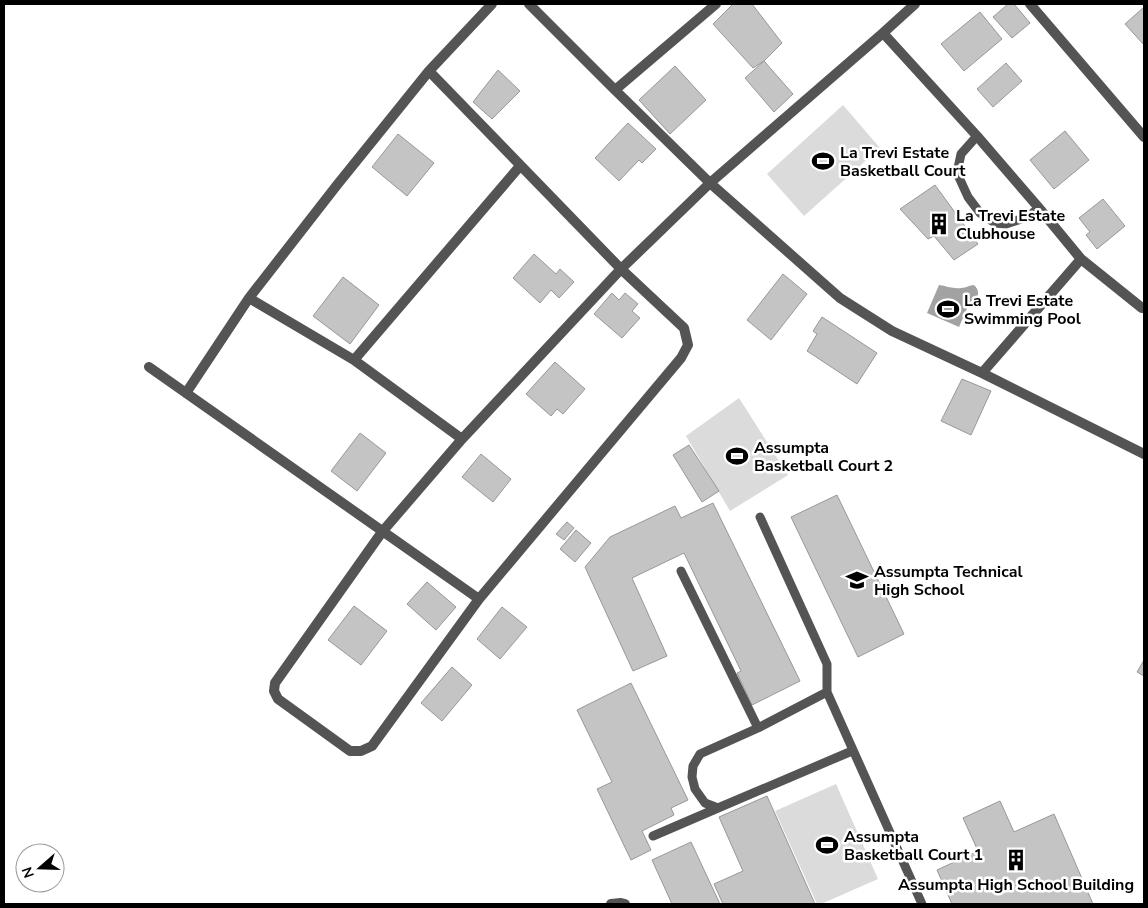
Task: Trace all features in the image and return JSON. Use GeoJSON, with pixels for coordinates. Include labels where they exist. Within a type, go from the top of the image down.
{"type":"FeatureCollection","features":[{"type":"Feature","properties":{"kind":"street"},"geometry":{"type":"LineString","coordinates":[[186,393],[249,298],[337,185],[429,71],[492,4]]}},
{"type":"Feature","properties":{"kind":"street"},"geometry":{"type":"LineString","coordinates":[[529,4],[710,184],[840,298],[892,331],[982,373],[1144,454]]}},
{"type":"Feature","properties":{"kind":"street"},"geometry":{"type":"LineString","coordinates":[[615,90],[716,4]]}},
{"type":"Feature","properties":{"kind":"street"},"geometry":{"type":"LineString","coordinates":[[429,71],[622,269],[684,328],[688,345],[681,358],[479,599],[372,746],[361,751],[350,751],[278,699],[274,692],[275,683],[382,532],[462,438],[622,269],[710,184],[915,4]]}},
{"type":"Feature","properties":{"kind":"street"},"geometry":{"type":"LineString","coordinates":[[1030,4],[1144,137]]}},
{"type":"Feature","properties":{"kind":"street"},"geometry":{"type":"LineString","coordinates":[[883,33],[977,136],[1081,259],[1144,308]]}},
{"type":"Feature","properties":{"kind":"street"},"geometry":{"type":"LineString","coordinates":[[354,360],[520,166]]}},
{"type":"Feature","properties":{"kind":"street"},"geometry":{"type":"LineString","coordinates":[[982,373],[1081,259]]}},
{"type":"Feature","properties":{"kind":"street"},"geometry":{"type":"LineString","coordinates":[[249,298],[354,360],[462,438]]}},
{"type":"Feature","properties":{"kind":"street"},"geometry":{"type":"LineString","coordinates":[[148,367],[479,599]]}},
{"type":"Feature","properties":{"kind":"street"},"geometry":{"type":"LineString","coordinates":[[611,904],[625,904]]}},
{"type":"Feature","properties":{"kind":"lane"},"geometry":{"type":"LineString","coordinates":[[977,136],[961,154],[957,173],[968,197],[980,213],[995,223],[1006,224],[1026,217],[1039,208]]}},
{"type":"Feature","properties":{"kind":"lane"},"geometry":{"type":"LineString","coordinates":[[760,517],[827,664],[827,692],[922,904]]}},
{"type":"Feature","properties":{"kind":"lane"},"geometry":{"type":"LineString","coordinates":[[681,571],[758,728]]}},
{"type":"Feature","properties":{"kind":"lane"},"geometry":{"type":"LineString","coordinates":[[718,808],[705,803],[695,789],[692,766],[700,754],[758,728],[827,692]]}},
{"type":"Feature","properties":{"kind":"lane"},"geometry":{"type":"LineString","coordinates":[[653,836],[852,751]]}},
{"type":"Feature","properties":{"kind":"shaded area","name":"La Trevi Estate Basketball Court"},"geometry":{"type":"Polygon","coordinates":[[[843,105],[880,148],[804,216],[767,174],[843,105]]]}},
{"type":"Feature","properties":{"kind":"shaded area","name":"La Trevi Estate Swimming Pool"},"geometry":{"type":"Polygon","coordinates":[[[939,285],[965,288],[974,285],[978,290],[976,300],[971,301],[969,304],[959,327],[927,313],[939,285]]]}},
{"type":"Feature","properties":{"kind":"shaded area","name":"Assumpta Basketball Court 2"},"geometry":{"type":"Polygon","coordinates":[[[739,398],[788,475],[730,511],[686,436],[739,398]]]}},
{"type":"Feature","properties":{"kind":"shaded area","name":"Assumpta Basketball Court 1"},"geometry":{"type":"Polygon","coordinates":[[[836,784],[878,879],[821,904],[817,904],[775,811],[836,784]]]}},
{"type":"Feature","properties":{"kind":"building"},"geometry":{"type":"Polygon","coordinates":[[[733,4],[752,4],[782,43],[764,61],[753,68],[713,24],[733,4]]]}},
{"type":"Feature","properties":{"kind":"building"},"geometry":{"type":"Polygon","coordinates":[[[1008,4],[1014,4],[1030,23],[1012,38],[993,17],[1008,4]]]}},
{"type":"Feature","properties":{"kind":"building"},"geometry":{"type":"Polygon","coordinates":[[[1144,7],[1144,45],[1125,24],[1144,7]]]}},
{"type":"Feature","properties":{"kind":"building"},"geometry":{"type":"Polygon","coordinates":[[[980,12],[1002,39],[964,71],[941,44],[980,12]]]}},
{"type":"Feature","properties":{"kind":"building"},"geometry":{"type":"Polygon","coordinates":[[[764,61],[793,94],[774,112],[745,78],[764,61]]]}},
{"type":"Feature","properties":{"kind":"building"},"geometry":{"type":"Polygon","coordinates":[[[1006,63],[1022,81],[993,107],[977,89],[1006,63]]]}},
{"type":"Feature","properties":{"kind":"building"},"geometry":{"type":"Polygon","coordinates":[[[675,66],[706,100],[670,134],[639,100],[675,66]]]}},
{"type":"Feature","properties":{"kind":"building"},"geometry":{"type":"Polygon","coordinates":[[[498,70],[520,91],[492,119],[473,102],[498,70]]]}},
{"type":"Feature","properties":{"kind":"building"},"geometry":{"type":"Polygon","coordinates":[[[628,123],[656,149],[642,163],[639,160],[619,181],[595,158],[628,123]]]}},
{"type":"Feature","properties":{"kind":"building"},"geometry":{"type":"Polygon","coordinates":[[[1065,131],[1089,160],[1054,189],[1030,160],[1065,131]]]}},
{"type":"Feature","properties":{"kind":"building"},"geometry":{"type":"Polygon","coordinates":[[[398,134],[434,163],[407,196],[372,167],[398,134]]]}},
{"type":"Feature","properties":{"kind":"building","name":"La Trevi Estate Clubhouse"},"geometry":{"type":"Polygon","coordinates":[[[935,185],[978,244],[954,260],[934,236],[928,239],[900,209],[935,185]]]}},
{"type":"Feature","properties":{"kind":"building"},"geometry":{"type":"Polygon","coordinates":[[[1103,199],[1125,226],[1097,249],[1086,235],[1090,232],[1079,218],[1103,199]]]}},
{"type":"Feature","properties":{"kind":"building"},"geometry":{"type":"Polygon","coordinates":[[[534,254],[556,274],[560,269],[574,282],[559,298],[551,290],[540,303],[513,278],[534,254]]]}},
{"type":"Feature","properties":{"kind":"building"},"geometry":{"type":"Polygon","coordinates":[[[783,274],[807,294],[771,340],[747,320],[783,274]]]}},
{"type":"Feature","properties":{"kind":"building"},"geometry":{"type":"Polygon","coordinates":[[[343,277],[379,305],[350,344],[313,316],[343,277]]]}},
{"type":"Feature","properties":{"kind":"building"},"geometry":{"type":"Polygon","coordinates":[[[612,293],[619,300],[625,293],[638,304],[632,311],[640,318],[622,338],[594,314],[612,293]]]}},
{"type":"Feature","properties":{"kind":"building"},"geometry":{"type":"Polygon","coordinates":[[[822,317],[877,353],[857,384],[807,351],[817,334],[813,331],[822,317]]]}},
{"type":"Feature","properties":{"kind":"building"},"geometry":{"type":"Polygon","coordinates":[[[555,362],[585,389],[563,414],[557,409],[551,416],[526,394],[555,362]]]}},
{"type":"Feature","properties":{"kind":"building"},"geometry":{"type":"Polygon","coordinates":[[[962,379],[991,391],[971,435],[941,421],[962,379]]]}},
{"type":"Feature","properties":{"kind":"building"},"geometry":{"type":"Polygon","coordinates":[[[360,433],[386,453],[357,491],[331,471],[360,433]]]}},
{"type":"Feature","properties":{"kind":"building"},"geometry":{"type":"Polygon","coordinates":[[[689,445],[719,491],[702,502],[673,455],[689,445]]]}},
{"type":"Feature","properties":{"kind":"building"},"geometry":{"type":"Polygon","coordinates":[[[481,454],[511,479],[493,502],[462,477],[481,454]]]}},
{"type":"Feature","properties":{"kind":"building"},"geometry":{"type":"Polygon","coordinates":[[[837,495],[904,634],[858,657],[791,517],[837,495]]]}},
{"type":"Feature","properties":{"kind":"building"},"geometry":{"type":"Polygon","coordinates":[[[713,503],[800,681],[752,705],[737,673],[741,671],[684,553],[632,578],[667,656],[633,671],[585,567],[610,537],[675,506],[681,518],[713,503]]]}},
{"type":"Feature","properties":{"kind":"building"},"geometry":{"type":"Polygon","coordinates":[[[567,522],[574,528],[564,540],[556,534],[567,522]]]}},
{"type":"Feature","properties":{"kind":"building"},"geometry":{"type":"Polygon","coordinates":[[[576,530],[591,543],[575,562],[560,549],[576,530]]]}},
{"type":"Feature","properties":{"kind":"building"},"geometry":{"type":"Polygon","coordinates":[[[427,582],[456,607],[436,630],[407,604],[427,582]]]}},
{"type":"Feature","properties":{"kind":"building"},"geometry":{"type":"Polygon","coordinates":[[[354,606],[387,631],[361,665],[328,640],[354,606]]]}},
{"type":"Feature","properties":{"kind":"building"},"geometry":{"type":"Polygon","coordinates":[[[502,607],[527,627],[500,659],[477,639],[502,607]]]}},
{"type":"Feature","properties":{"kind":"building"},"geometry":{"type":"Polygon","coordinates":[[[1144,660],[1144,676],[1137,672],[1144,660]]]}},
{"type":"Feature","properties":{"kind":"building"},"geometry":{"type":"Polygon","coordinates":[[[452,667],[472,685],[442,721],[421,703],[452,667]]]}},
{"type":"Feature","properties":{"kind":"building"},"geometry":{"type":"Polygon","coordinates":[[[631,683],[688,800],[671,808],[674,815],[642,831],[651,850],[631,860],[597,789],[612,782],[577,710],[631,683]]]}},
{"type":"Feature","properties":{"kind":"building"},"geometry":{"type":"Polygon","coordinates":[[[767,796],[815,904],[723,904],[714,884],[743,871],[719,817],[767,796]]]}},
{"type":"Feature","properties":{"kind":"building","name":"Assumpta High School Building"},"geometry":{"type":"Polygon","coordinates":[[[1000,801],[1014,832],[1054,814],[1093,904],[952,904],[937,870],[978,851],[963,818],[1000,801]]]}},
{"type":"Feature","properties":{"kind":"building"},"geometry":{"type":"Polygon","coordinates":[[[691,842],[720,904],[672,904],[652,860],[691,842]]]}},
{"type":"Feature","properties":{"kind":"place","name":"La Trevi Estate Basketball Court"},"geometry":{"type":"Point","coordinates":[823,161]}},
{"type":"Feature","properties":{"kind":"place","name":"La Trevi Estate Clubhouse"},"geometry":{"type":"Point","coordinates":[939,224]}},
{"type":"Feature","properties":{"kind":"place","name":"La Trevi Estate Swimming Pool"},"geometry":{"type":"Point","coordinates":[948,309]}},
{"type":"Feature","properties":{"kind":"place","name":"Assumpta Basketball Court 2"},"geometry":{"type":"Point","coordinates":[737,456]}},
{"type":"Feature","properties":{"kind":"place","name":"Assumpta Technical High School"},"geometry":{"type":"Point","coordinates":[857,580]}},
{"type":"Feature","properties":{"kind":"place","name":"Assumpta Basketball Court 1"},"geometry":{"type":"Point","coordinates":[827,845]}},
{"type":"Feature","properties":{"kind":"place","name":"Assumpta High School Building"},"geometry":{"type":"Point","coordinates":[1016,860]}}]}
